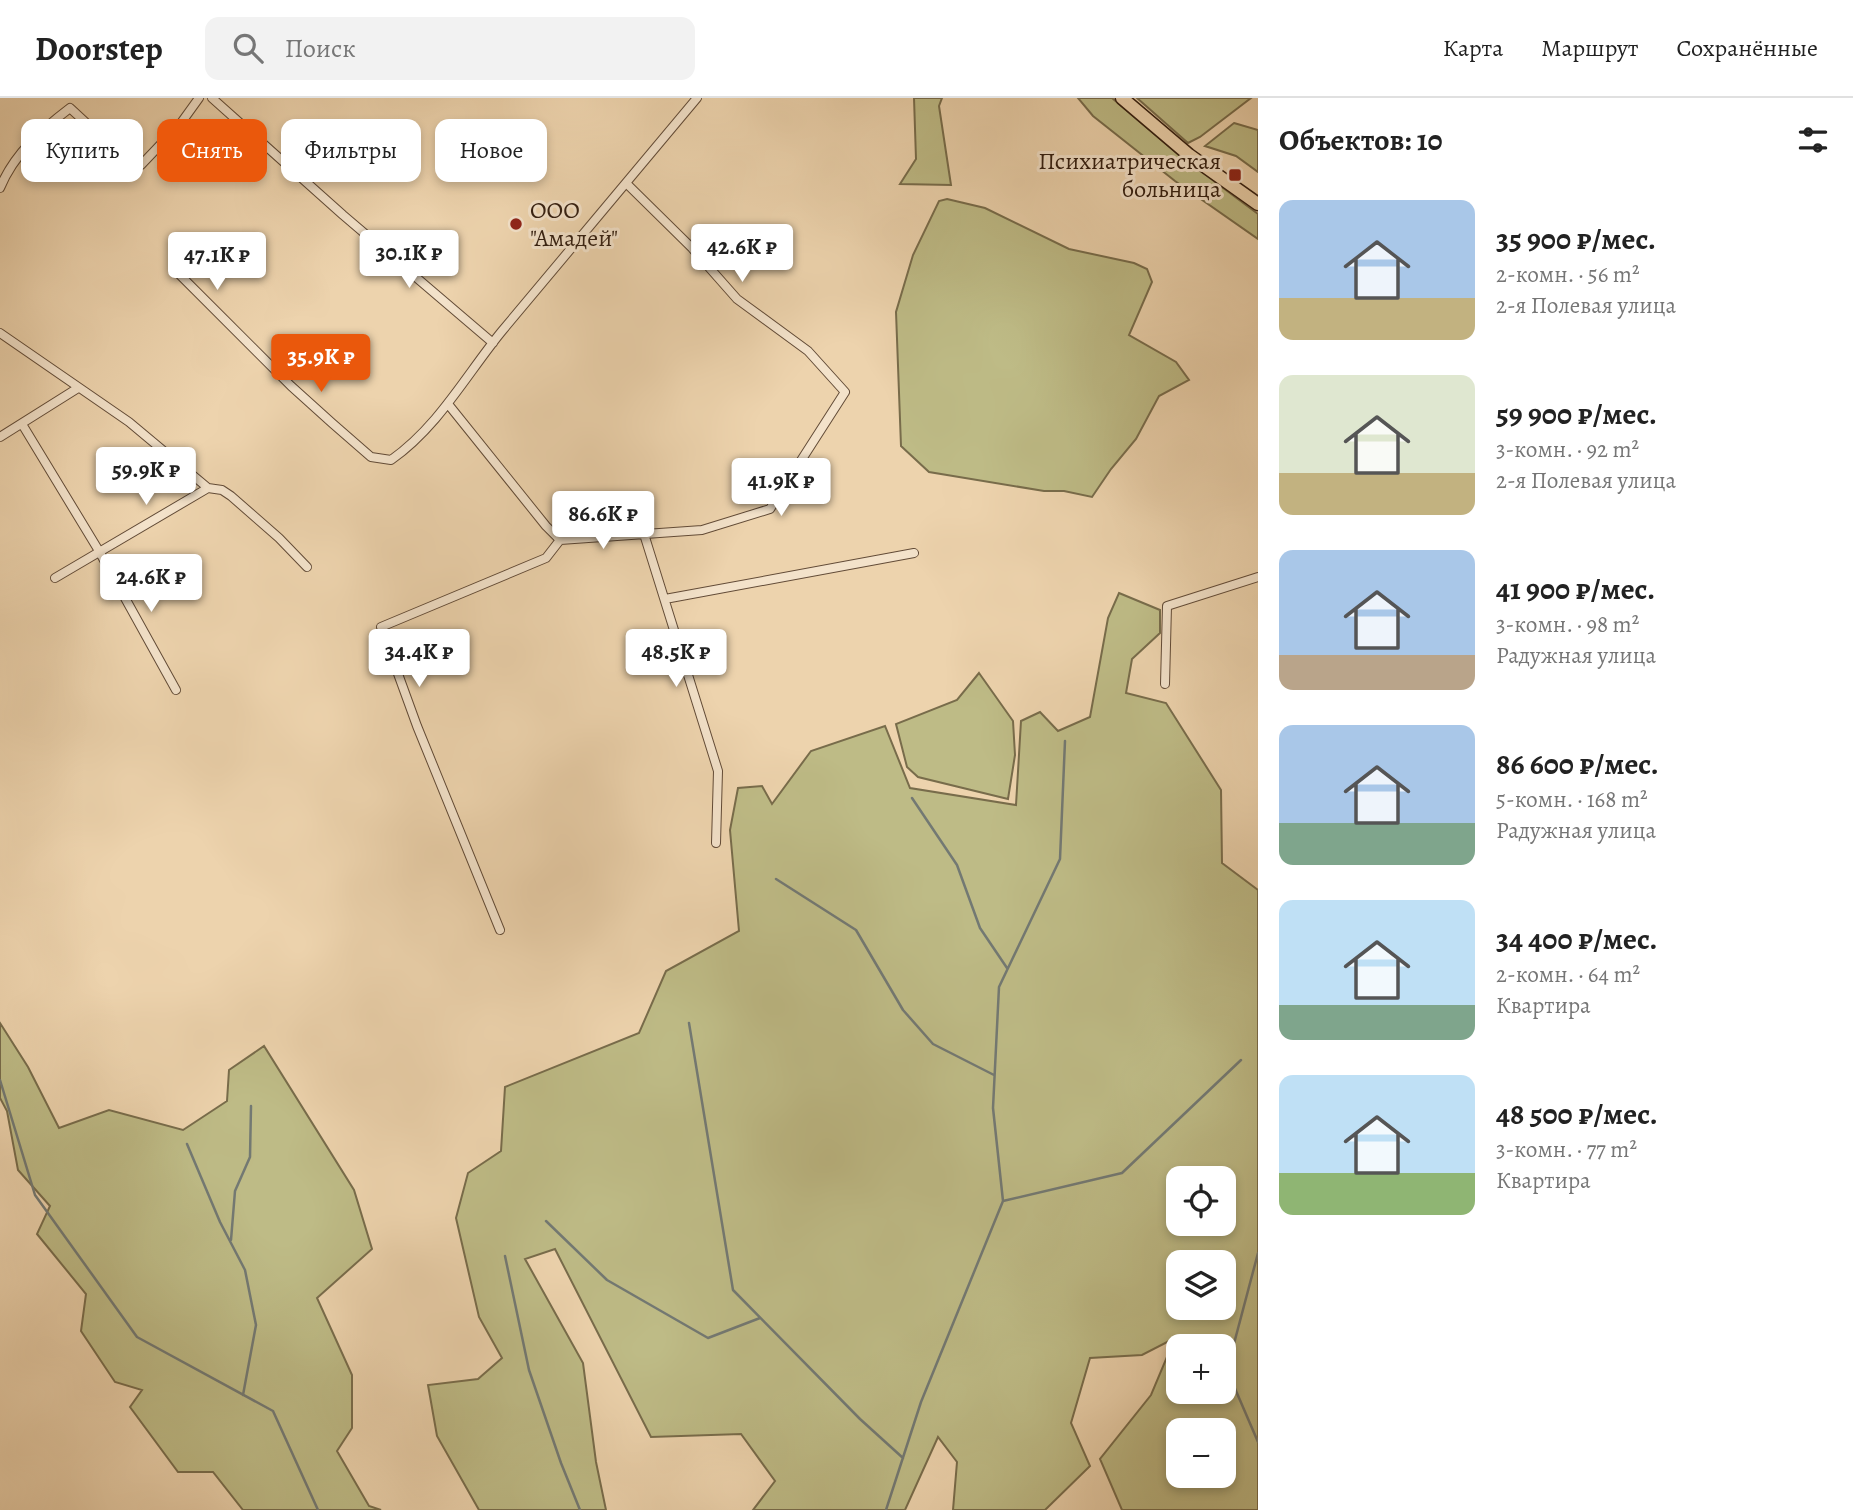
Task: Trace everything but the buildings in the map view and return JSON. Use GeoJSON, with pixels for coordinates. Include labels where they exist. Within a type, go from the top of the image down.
{"type":"FeatureCollection","features":[{"type":"Feature","properties":{"kind":"main road"},"geometry":{"type":"LineString","coordinates":[[1122,98],[1189,155],[1258,204]]}},
{"type":"Feature","properties":{"kind":"street"},"geometry":{"type":"LineString","coordinates":[[0,188],[4,177],[26,146],[70,108],[125,159],[141,165],[181,123],[199,98]]}},
{"type":"Feature","properties":{"kind":"street"},"geometry":{"type":"LineString","coordinates":[[212,98],[343,215],[493,342]]}},
{"type":"Feature","properties":{"kind":"street"},"geometry":{"type":"LineString","coordinates":[[173,268],[291,386],[371,457],[391,460],[413,443],[448,404],[493,342],[697,98]]}},
{"type":"Feature","properties":{"kind":"street"},"geometry":{"type":"LineString","coordinates":[[500,930],[417,726],[381,627],[545,558],[559,540],[702,530],[770,509],[845,392],[808,351],[737,299],[692,248],[627,184]]}},
{"type":"Feature","properties":{"kind":"street"},"geometry":{"type":"LineString","coordinates":[[0,333],[129,422],[208,488],[222,490],[231,496],[307,567]]}},
{"type":"Feature","properties":{"kind":"street"},"geometry":{"type":"LineString","coordinates":[[0,437],[78,388]]}},
{"type":"Feature","properties":{"kind":"street"},"geometry":{"type":"LineString","coordinates":[[448,404],[559,540]]}},
{"type":"Feature","properties":{"kind":"street"},"geometry":{"type":"LineString","coordinates":[[22,424],[99,551],[176,690]]}},
{"type":"Feature","properties":{"kind":"street"},"geometry":{"type":"LineString","coordinates":[[55,578],[208,488]]}},
{"type":"Feature","properties":{"kind":"street"},"geometry":{"type":"LineString","coordinates":[[644,534],[718,771],[716,843]]}},
{"type":"Feature","properties":{"kind":"street"},"geometry":{"type":"LineString","coordinates":[[664,599],[914,553]]}},
{"type":"Feature","properties":{"kind":"street"},"geometry":{"type":"LineString","coordinates":[[1165,684],[1167,606],[1258,577]]}},
{"type":"Feature","properties":{"kind":"shaded area"},"geometry":{"type":"Polygon","coordinates":[[[914,98],[942,98],[939,106],[951,185],[900,184],[916,159],[914,98]]]}},
{"type":"Feature","properties":{"kind":"shaded area"},"geometry":{"type":"Polygon","coordinates":[[[1078,98],[1112,98],[1179,155],[1258,214],[1258,239],[1175,181],[1093,116],[1078,98]]]}},
{"type":"Feature","properties":{"kind":"shaded area"},"geometry":{"type":"Polygon","coordinates":[[[1137,98],[1251,98],[1188,143],[1137,98]]]}},
{"type":"Feature","properties":{"kind":"shaded area"},"geometry":{"type":"Polygon","coordinates":[[[1234,123],[1258,130],[1258,172],[1236,156],[1205,146],[1234,123]]]}},
{"type":"Feature","properties":{"kind":"shaded area"},"geometry":{"type":"Polygon","coordinates":[[[947,199],[985,208],[1069,249],[1134,263],[1147,269],[1152,282],[1129,335],[1176,362],[1189,380],[1159,396],[1136,439],[1092,497],[929,472],[901,446],[896,312],[913,255],[939,201],[947,199]]]}},
{"type":"Feature","properties":{"kind":"shaded area"},"geometry":{"type":"Polygon","coordinates":[[[1119,593],[1160,610],[1160,633],[1132,659],[1126,693],[1166,703],[1221,790],[1222,863],[1258,890],[1258,1510],[1122,1510],[1100,1459],[1151,1395],[1166,1359],[1166,1404],[1236,1404],[1236,1334],[1166,1334],[1166,1343],[1142,1355],[1090,1358],[1071,1423],[1090,1466],[1045,1510],[953,1510],[957,1462],[938,1437],[905,1510],[753,1510],[775,1481],[741,1434],[651,1437],[555,1249],[525,1259],[583,1363],[596,1462],[606,1510],[479,1510],[437,1436],[428,1385],[478,1379],[502,1358],[479,1317],[456,1218],[468,1173],[501,1151],[505,1087],[639,1033],[666,971],[739,931],[730,830],[738,788],[762,786],[772,804],[811,751],[885,726],[910,788],[1016,805],[1021,721],[1040,712],[1058,731],[1090,717],[1108,618],[1119,593]]]}},
{"type":"Feature","properties":{"kind":"shaded area"},"geometry":{"type":"Polygon","coordinates":[[[979,673],[1013,721],[1015,755],[1008,799],[918,777],[907,767],[896,724],[957,700],[979,673]]]}},
{"type":"Feature","properties":{"kind":"shaded area"},"geometry":{"type":"Polygon","coordinates":[[[0,1023],[28,1067],[59,1128],[109,1110],[183,1130],[227,1101],[229,1070],[264,1046],[354,1190],[372,1249],[317,1298],[352,1375],[352,1428],[337,1451],[369,1506],[381,1510],[243,1510],[213,1472],[178,1472],[130,1407],[142,1390],[115,1382],[81,1331],[86,1294],[37,1234],[50,1206],[18,1170],[7,1111],[0,1098],[0,1023]]]}},
{"type":"Feature","properties":{"kind":"waterway"},"geometry":{"type":"LineString","coordinates":[[886,1510],[921,1402],[1003,1201],[993,1108],[999,987],[1060,859],[1065,741]]}},
{"type":"Feature","properties":{"kind":"waterway"},"geometry":{"type":"LineString","coordinates":[[912,798],[957,865],[980,928],[1007,968]]}},
{"type":"Feature","properties":{"kind":"waterway"},"geometry":{"type":"LineString","coordinates":[[776,879],[856,930],[903,1010],[933,1044],[994,1075]]}},
{"type":"Feature","properties":{"kind":"waterway"},"geometry":{"type":"LineString","coordinates":[[689,1023],[733,1290],[860,1419],[903,1458]]}},
{"type":"Feature","properties":{"kind":"waterway"},"geometry":{"type":"LineString","coordinates":[[1003,1201],[1122,1173],[1241,1060]]}},
{"type":"Feature","properties":{"kind":"waterway"},"geometry":{"type":"LineString","coordinates":[[0,1080],[35,1195],[137,1337],[273,1411],[318,1510]]}},
{"type":"Feature","properties":{"kind":"waterway"},"geometry":{"type":"LineString","coordinates":[[231,1240],[235,1191],[250,1157],[251,1106]]}},
{"type":"Feature","properties":{"kind":"waterway"},"geometry":{"type":"LineString","coordinates":[[187,1144],[220,1222],[245,1270],[256,1325],[243,1395]]}},
{"type":"Feature","properties":{"kind":"waterway"},"geometry":{"type":"LineString","coordinates":[[546,1221],[607,1280],[708,1338],[760,1318]]}},
{"type":"Feature","properties":{"kind":"waterway"},"geometry":{"type":"LineString","coordinates":[[1258,1253],[1227,1370],[1258,1442]]}},
{"type":"Feature","properties":{"kind":"waterway"},"geometry":{"type":"LineString","coordinates":[[505,1256],[529,1370],[580,1510]]}},
{"type":"Feature","properties":{"kind":"place","name":"Психиатрическая больница"},"geometry":{"type":"Point","coordinates":[1235,175]}},
{"type":"Feature","properties":{"kind":"place","name":"ООО \"Амадей\""},"geometry":{"type":"Point","coordinates":[516,224]}}]}
